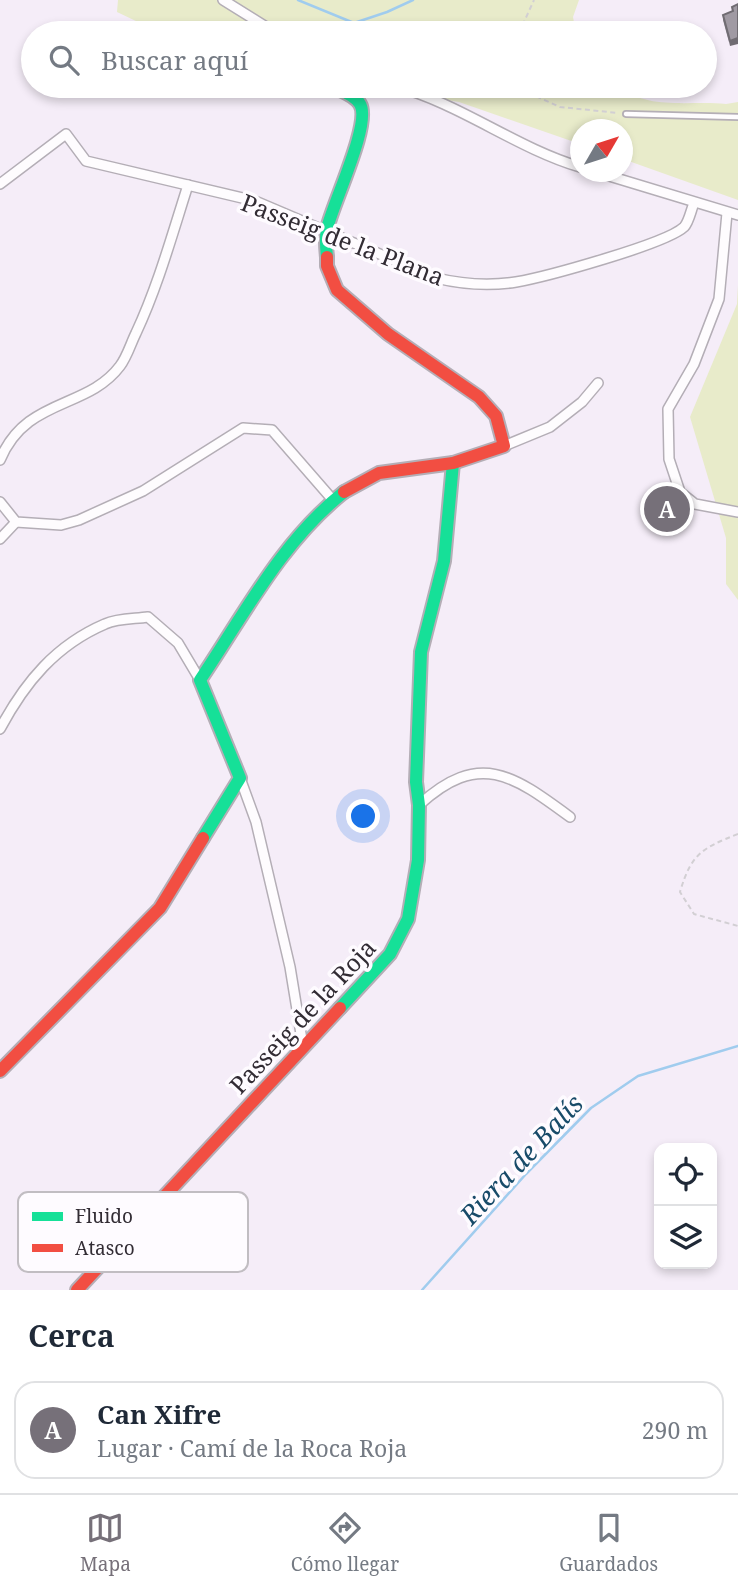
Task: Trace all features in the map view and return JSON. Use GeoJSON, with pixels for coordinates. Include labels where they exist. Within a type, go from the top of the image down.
{"type":"FeatureCollection","features":[{"type":"Feature","properties":{"kind":"street"},"geometry":{"type":"LineString","coordinates":[[223,0],[257,21]]}},
{"type":"Feature","properties":{"kind":"street"},"geometry":{"type":"LineString","coordinates":[[354,98],[361,105],[362,115],[355,149],[326,230],[327,266],[337,290],[387,334],[480,397],[496,416],[504,446]]}},
{"type":"Feature","properties":{"kind":"street"},"geometry":{"type":"LineString","coordinates":[[427,98],[467,113],[556,160],[570,164]]}},
{"type":"Feature","properties":{"kind":"street","name":"Passeig de la Plana"},"geometry":{"type":"LineString","coordinates":[[0,184],[66,134],[86,161],[255,201],[436,278],[455,283],[515,282],[666,238],[685,226],[694,203]]}},
{"type":"Feature","properties":{"kind":"street"},"geometry":{"type":"LineString","coordinates":[[628,182],[738,215]]}},
{"type":"Feature","properties":{"kind":"street"},"geometry":{"type":"LineString","coordinates":[[0,460],[21,427],[50,408],[105,382],[120,366],[149,305],[188,186]]}},
{"type":"Feature","properties":{"kind":"street"},"geometry":{"type":"LineString","coordinates":[[727,213],[719,299],[694,364],[668,409],[669,459],[680,492],[695,504],[738,512]]}},
{"type":"Feature","properties":{"kind":"street"},"geometry":{"type":"LineString","coordinates":[[200,680],[287,549],[332,499],[378,473],[411,466],[453,463],[550,427],[582,402],[598,383]]}},
{"type":"Feature","properties":{"kind":"street"},"geometry":{"type":"LineString","coordinates":[[0,502],[16,522],[61,525],[79,520],[143,491],[243,428],[272,430],[332,499]]}},
{"type":"Feature","properties":{"kind":"street","name":"Passeig de la Roja"},"geometry":{"type":"LineString","coordinates":[[169,1192],[390,954],[408,919],[418,860],[419,806],[416,782],[421,652],[444,561],[453,463]]}},
{"type":"Feature","properties":{"kind":"street"},"geometry":{"type":"LineString","coordinates":[[0,539],[16,522]]}},
{"type":"Feature","properties":{"kind":"street"},"geometry":{"type":"LineString","coordinates":[[0,729],[18,696],[54,655],[107,623],[148,617],[178,643],[200,680],[256,822],[290,967],[303,1046]]}},
{"type":"Feature","properties":{"kind":"street"},"geometry":{"type":"LineString","coordinates":[[419,806],[445,784],[467,774],[490,773],[518,782],[570,817]]}},
{"type":"Feature","properties":{"kind":"street"},"geometry":{"type":"LineString","coordinates":[[0,1071],[160,908],[240,778]]}},
{"type":"Feature","properties":{"kind":"street","name":"Passeig de la Roja"},"geometry":{"type":"LineString","coordinates":[[77,1290],[96,1272]]}},
{"type":"Feature","properties":{"kind":"lane"},"geometry":{"type":"LineString","coordinates":[[626,114],[738,117]]}},
{"type":"Feature","properties":{"kind":"path"},"geometry":{"type":"LineString","coordinates":[[524,21],[534,0]]}},
{"type":"Feature","properties":{"kind":"path"},"geometry":{"type":"LineString","coordinates":[[540,98],[560,107],[626,114]]}},
{"type":"Feature","properties":{"kind":"path"},"geometry":{"type":"LineString","coordinates":[[738,834],[708,846],[687,869],[680,892],[694,914],[704,919],[738,926]]}},
{"type":"Feature","properties":{"kind":"green space"},"geometry":{"type":"Polygon","coordinates":[[[118,0],[579,0],[574,21],[136,21],[117,12],[118,0]]]}},
{"type":"Feature","properties":{"kind":"green space"},"geometry":{"type":"Polygon","coordinates":[[[434,98],[641,98],[670,103],[738,102],[738,200],[633,163],[633,119],[570,119],[570,141],[459,102],[434,98]]]}},
{"type":"Feature","properties":{"kind":"green space"},"geometry":{"type":"Polygon","coordinates":[[[738,285],[738,600],[726,584],[726,538],[690,417],[737,304],[738,285]]]}},
{"type":"Feature","properties":{"kind":"building"},"geometry":{"type":"Polygon","coordinates":[[[738,4],[738,38],[730,41],[723,15],[733,11],[732,7],[738,4]]]}},
{"type":"Feature","properties":{"kind":"building"},"geometry":{"type":"Polygon","coordinates":[[[658,490],[680,498],[672,518],[658,512],[660,505],[652,502],[658,490]]]}},
{"type":"Feature","properties":{"kind":"waterway"},"geometry":{"type":"LineString","coordinates":[[298,0],[349,21]]}},
{"type":"Feature","properties":{"kind":"waterway"},"geometry":{"type":"LineString","coordinates":[[360,21],[413,0]]}},
{"type":"Feature","properties":{"kind":"waterway","name":"Riera de Balís"},"geometry":{"type":"LineString","coordinates":[[422,1290],[526,1174],[591,1108],[638,1076],[738,1046]]}},
{"type":"Feature","properties":{"kind":"traffic: fast"},"geometry":{"type":"LineString","coordinates":[[327,257],[327,229],[361,128],[360,104],[354,98]]}},
{"type":"Feature","properties":{"kind":"traffic: fast"},"geometry":{"type":"LineString","coordinates":[[340,1008],[390,954],[408,919],[418,860],[419,805],[416,782],[421,652],[444,561],[453,463]]}},
{"type":"Feature","properties":{"kind":"traffic: fast"},"geometry":{"type":"LineString","coordinates":[[203,838],[240,778],[200,680],[282,556],[301,533],[344,492]]}},
{"type":"Feature","properties":{"kind":"traffic: jam"},"geometry":{"type":"LineString","coordinates":[[327,257],[327,266],[337,290],[388,334],[479,397],[496,416],[504,446],[453,463],[379,473],[344,492]]}},
{"type":"Feature","properties":{"kind":"traffic: jam"},"geometry":{"type":"LineString","coordinates":[[0,1071],[160,908],[203,838]]}},
{"type":"Feature","properties":{"kind":"traffic: jam"},"geometry":{"type":"LineString","coordinates":[[168,1192],[340,1008]]}},
{"type":"Feature","properties":{"kind":"traffic: jam"},"geometry":{"type":"LineString","coordinates":[[77,1290],[94,1272]]}},
{"type":"Feature","properties":{"kind":"place","name":"Can Xifre"},"geometry":{"type":"Point","coordinates":[667,509]}}]}
